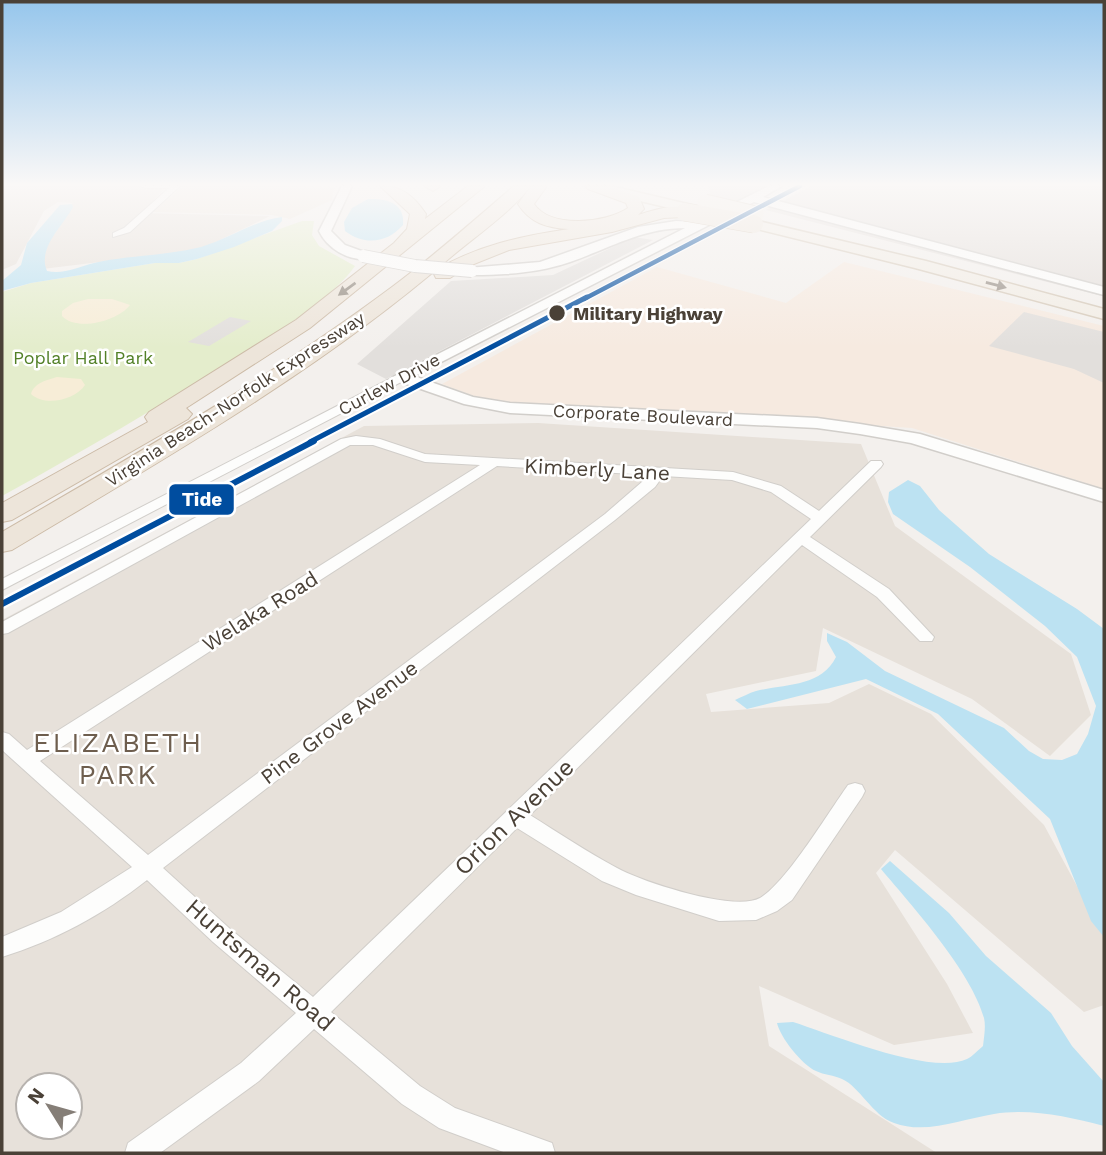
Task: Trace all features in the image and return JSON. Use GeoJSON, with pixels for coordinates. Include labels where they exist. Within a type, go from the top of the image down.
{"type":"FeatureCollection","features":[{"type":"Feature","properties":{"kind":"highway"},"geometry":{"type":"LineString","coordinates":[[392,256],[406,240]]}},
{"type":"Feature","properties":{"kind":"highway"},"geometry":{"type":"LineString","coordinates":[[2,508],[153,419],[274,343],[303,324],[412,240]]}},
{"type":"Feature","properties":{"kind":"highway","name":"Virginia Beach-Norfolk Expressway"},"geometry":{"type":"LineString","coordinates":[[2,514],[162,425],[305,335],[398,269],[433,240]]}},
{"type":"Feature","properties":{"kind":"highway","name":"Virginia Beach-Norfolk Expressway"},"geometry":{"type":"LineString","coordinates":[[2,544],[249,395],[412,280],[459,240]]}},
{"type":"Feature","properties":{"kind":"highway"},"geometry":{"type":"LineString","coordinates":[[422,288],[477,240]]}},
{"type":"Feature","properties":{"kind":"highway"},"geometry":{"type":"LineString","coordinates":[[99,486],[203,432],[292,379],[376,323],[462,260],[494,248],[541,240]]}},
{"type":"Feature","properties":{"kind":"main road"},"geometry":{"type":"LineString","coordinates":[[842,240],[1104,314]]}},
{"type":"Feature","properties":{"kind":"main road"},"geometry":{"type":"LineString","coordinates":[[865,240],[1104,298]]}},
{"type":"Feature","properties":{"kind":"street"},"geometry":{"type":"LineString","coordinates":[[330,240],[337,246],[363,256],[415,266],[472,271],[511,270],[550,264],[610,240]]}},
{"type":"Feature","properties":{"kind":"street","name":"Curlew Drive"},"geometry":{"type":"LineString","coordinates":[[2,585],[670,240]]}},
{"type":"Feature","properties":{"kind":"street"},"geometry":{"type":"LineString","coordinates":[[869,240],[1104,290]]}},
{"type":"Feature","properties":{"kind":"street","name":"Corporate Boulevard"},"geometry":{"type":"LineString","coordinates":[[401,377],[458,398],[510,408],[817,423],[914,438],[1104,496]]}},
{"type":"Feature","properties":{"kind":"street","name":"Corporate Boulevard"},"geometry":{"type":"LineString","coordinates":[[888,434],[931,453],[1104,507]]}},
{"type":"Feature","properties":{"kind":"street","name":"Curlew Drive"},"geometry":{"type":"LineString","coordinates":[[2,629],[346,442],[367,438]]}},
{"type":"Feature","properties":{"kind":"street","name":"Kimberly Lane"},"geometry":{"type":"LineString","coordinates":[[367,438],[411,456],[751,480],[776,489],[821,519]]}},
{"type":"Feature","properties":{"kind":"street","name":"Welaka Road"},"geometry":{"type":"LineString","coordinates":[[26,760],[494,462]]}},
{"type":"Feature","properties":{"kind":"street","name":"Orion Avenue"},"geometry":{"type":"LineString","coordinates":[[138,1153],[250,1072],[314,1013],[876,464]]}},
{"type":"Feature","properties":{"kind":"street","name":"Pine Grove Avenue"},"geometry":{"type":"LineString","coordinates":[[2,947],[61,923],[91,907],[148,867],[610,517],[650,484],[659,472]]}},
{"type":"Feature","properties":{"kind":"street"},"geometry":{"type":"LineString","coordinates":[[802,538],[883,593],[926,637]]}},
{"type":"Feature","properties":{"kind":"street","name":"Huntsman Road"},"geometry":{"type":"LineString","coordinates":[[2,739],[221,935],[411,1095],[448,1119],[542,1153]]}},
{"type":"Feature","properties":{"kind":"street"},"geometry":{"type":"LineString","coordinates":[[515,816],[610,875],[636,887],[719,911],[738,912],[769,905],[784,893],[855,791]]}},
{"type":"Feature","properties":{"kind":"shaded area"},"geometry":{"type":"Polygon","coordinates":[[[2,240],[29,240],[16,264],[2,270],[2,240]]]}},
{"type":"Feature","properties":{"kind":"shaded area"},"geometry":{"type":"Polygon","coordinates":[[[48,240],[220,240],[199,250],[34,270],[48,240]]]}},
{"type":"Feature","properties":{"kind":"shaded area"},"geometry":{"type":"Polygon","coordinates":[[[628,240],[653,240],[386,379],[357,364],[451,281],[553,275],[628,240]]]}},
{"type":"Feature","properties":{"kind":"shaded area"},"geometry":{"type":"Polygon","coordinates":[[[883,240],[1104,240],[1102,296],[883,240]]]}},
{"type":"Feature","properties":{"kind":"shaded area"},"geometry":{"type":"Polygon","coordinates":[[[844,262],[1104,326],[1104,489],[912,428],[510,402],[474,396],[442,384],[657,267],[786,303],[844,262]]]}},
{"type":"Feature","properties":{"kind":"shaded area"},"geometry":{"type":"Polygon","coordinates":[[[1024,312],[1104,332],[1104,383],[1074,369],[989,346],[1024,312]]]}},
{"type":"Feature","properties":{"kind":"shaded area"},"geometry":{"type":"Polygon","coordinates":[[[230,317],[251,321],[209,346],[188,342],[230,317]]]}},
{"type":"Feature","properties":{"kind":"shaded area"},"geometry":{"type":"Polygon","coordinates":[[[538,423],[861,444],[895,526],[1071,654],[1091,715],[1050,756],[972,699],[823,628],[816,671],[706,694],[711,712],[829,703],[869,684],[931,714],[1044,825],[1104,936],[1104,1005],[1084,1012],[895,850],[876,873],[947,984],[973,1033],[894,1045],[759,986],[769,1046],[937,1153],[2,1153],[2,620],[364,426],[538,423]]]}},
{"type":"Feature","properties":{"kind":"green space","name":"Poplar Hall Park"},"geometry":{"type":"Polygon","coordinates":[[[250,240],[315,240],[319,246],[355,266],[332,291],[284,328],[121,428],[2,496],[2,292],[31,283],[197,259],[250,240]]]}},
{"type":"Feature","properties":{"kind":"sand"},"geometry":{"type":"Polygon","coordinates":[[[88,299],[112,299],[130,305],[107,320],[87,324],[69,321],[62,316],[62,311],[73,303],[88,299]]]}},
{"type":"Feature","properties":{"kind":"sand"},"geometry":{"type":"Polygon","coordinates":[[[57,377],[81,379],[85,385],[74,395],[59,400],[44,400],[31,394],[38,385],[57,377]]]}},
{"type":"Feature","properties":{"kind":"water"},"geometry":{"type":"Polygon","coordinates":[[[30,240],[52,240],[45,254],[45,262],[47,271],[53,272],[107,260],[188,250],[220,240],[251,240],[179,263],[155,263],[31,283],[2,291],[2,281],[21,265],[30,240]]]}},
{"type":"Feature","properties":{"kind":"water"},"geometry":{"type":"Polygon","coordinates":[[[908,480],[920,486],[939,510],[989,554],[1104,629],[1104,937],[1091,921],[1050,819],[938,714],[866,679],[747,709],[735,700],[756,691],[801,683],[821,674],[836,657],[827,641],[827,633],[847,642],[885,671],[1004,728],[1029,751],[1043,759],[1062,760],[1077,754],[1088,734],[1096,706],[1077,657],[1045,626],[970,567],[893,514],[888,502],[889,492],[908,480]]]}},
{"type":"Feature","properties":{"kind":"water"},"geometry":{"type":"Polygon","coordinates":[[[890,861],[949,913],[986,956],[1051,1013],[1072,1046],[1104,1082],[1104,1126],[1063,1117],[1008,1112],[931,1127],[906,1126],[886,1119],[855,1088],[839,1078],[810,1068],[792,1050],[777,1023],[793,1022],[881,1051],[930,1062],[951,1063],[967,1059],[983,1046],[985,1021],[967,980],[940,940],[881,869],[890,861]]]}},
{"type":"Feature","properties":{"kind":"transit line","name":"Tide"},"geometry":{"type":"LineString","coordinates":[[2,604],[697,240]]}},
{"type":"Feature","properties":{"kind":"place","name":"Military Highway"},"geometry":{"type":"Point","coordinates":[557,313]}},
{"type":"Feature","properties":{"kind":"district","name":"ELIZABETH PARK"},"geometry":{"type":"Point","coordinates":[118,758]}}]}
